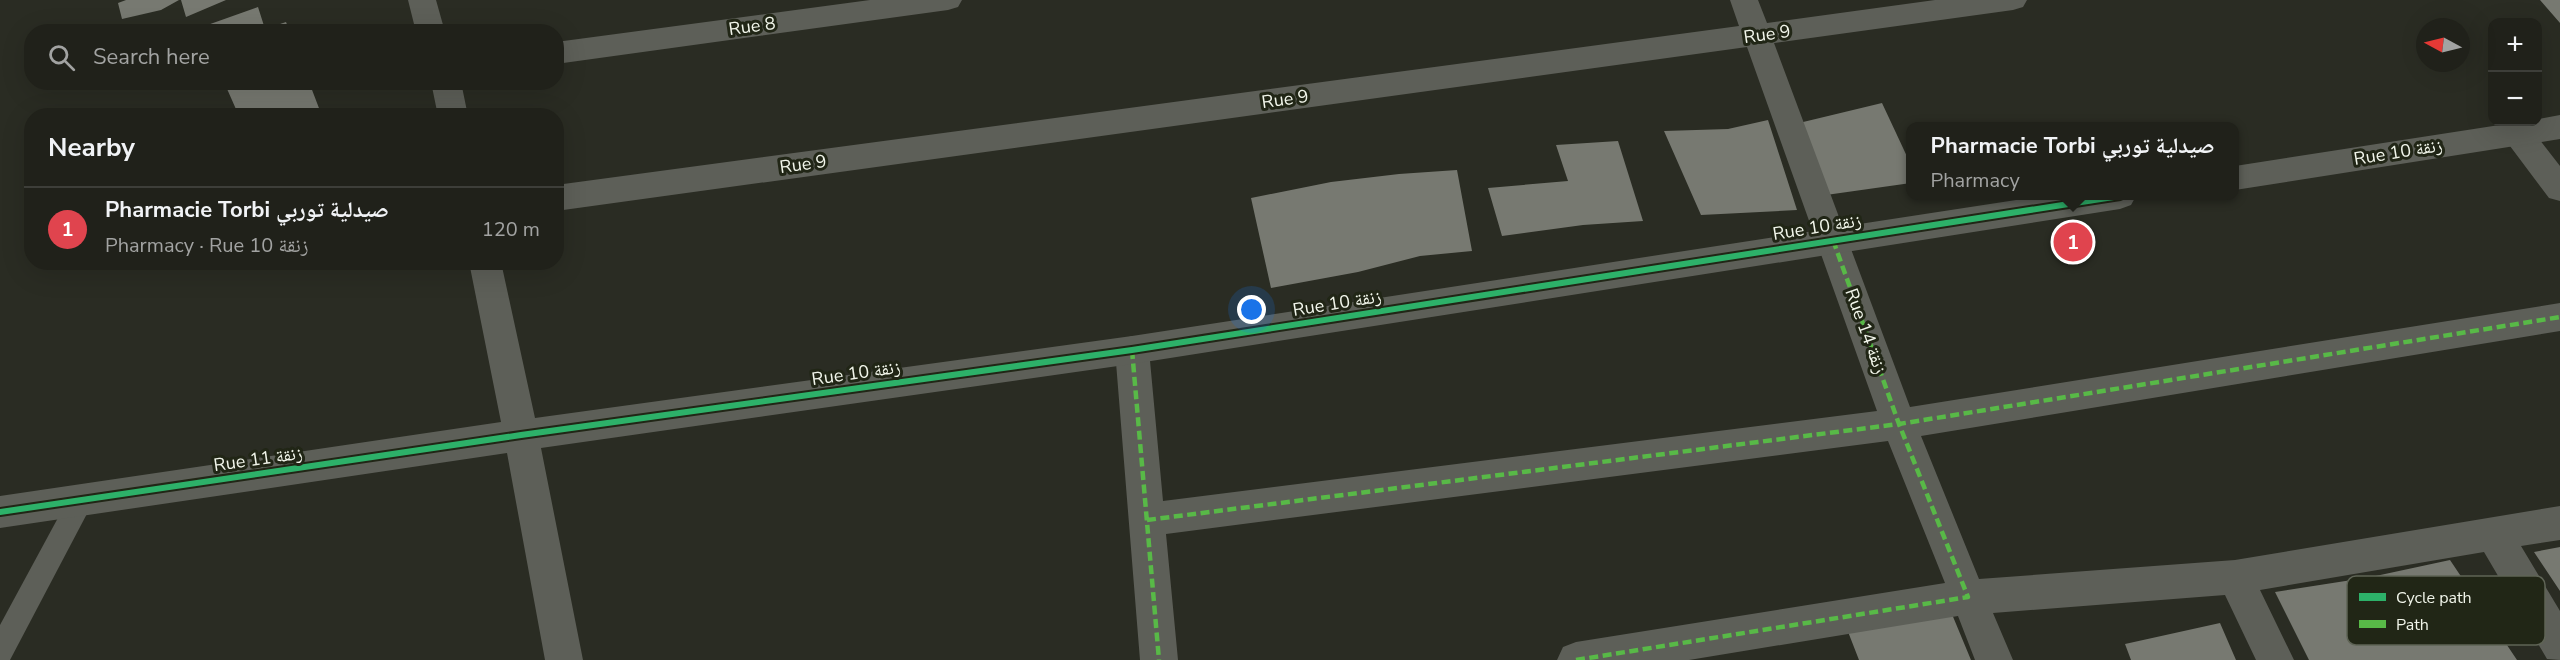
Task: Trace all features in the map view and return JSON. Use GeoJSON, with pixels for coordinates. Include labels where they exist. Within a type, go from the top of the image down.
{"type":"FeatureCollection","features":[{"type":"Feature","properties":{"kind":"street"},"geometry":{"type":"LineString","coordinates":[[422,0],[429,24]]}},
{"type":"Feature","properties":{"kind":"street","name":"Rue 8"},"geometry":{"type":"LineString","coordinates":[[564,52],[948,0]]}},
{"type":"Feature","properties":{"kind":"street","name":"Rue 14 زنقة"},"geometry":{"type":"LineString","coordinates":[[1744,0],[1899,424],[1994,660]]}},
{"type":"Feature","properties":{"kind":"street","name":"Rue 9"},"geometry":{"type":"LineString","coordinates":[[564,197],[2013,0]]}},
{"type":"Feature","properties":{"kind":"street"},"geometry":{"type":"LineString","coordinates":[[448,90],[451,108]]}},
{"type":"Feature","properties":{"kind":"street","name":"Rue 10 زنقة"},"geometry":{"type":"LineString","coordinates":[[2239,177],[2560,127]]}},
{"type":"Feature","properties":{"kind":"street"},"geometry":{"type":"LineString","coordinates":[[2518,134],[2560,189]]}},
{"type":"Feature","properties":{"kind":"street","name":"Rue 10 زنقة"},"geometry":{"type":"LineString","coordinates":[[521,435],[1131,350],[2088,200]]}},
{"type":"Feature","properties":{"kind":"street"},"geometry":{"type":"LineString","coordinates":[[487,270],[564,660]]}},
{"type":"Feature","properties":{"kind":"street"},"geometry":{"type":"LineString","coordinates":[[1147,520],[1899,424],[2560,316]]}},
{"type":"Feature","properties":{"kind":"street"},"geometry":{"type":"LineString","coordinates":[[1131,350],[1159,660]]}},
{"type":"Feature","properties":{"kind":"street","name":"Rue 11 زنقة"},"geometry":{"type":"LineString","coordinates":[[0,512],[521,435]]}},
{"type":"Feature","properties":{"kind":"street"},"geometry":{"type":"LineString","coordinates":[[1576,660],[1968,597],[2235,577],[2560,523]]}},
{"type":"Feature","properties":{"kind":"street"},"geometry":{"type":"LineString","coordinates":[[2494,535],[2518,576]]}},
{"type":"Feature","properties":{"kind":"street"},"geometry":{"type":"LineString","coordinates":[[2235,577],[2275,660]]}},
{"type":"Feature","properties":{"kind":"street"},"geometry":{"type":"LineString","coordinates":[[2545,621],[2560,646]]}},
{"type":"Feature","properties":{"kind":"lane"},"geometry":{"type":"LineString","coordinates":[[0,652],[81,500]]}},
{"type":"Feature","properties":{"kind":"building"},"geometry":{"type":"Polygon","coordinates":[[[126,0],[179,0],[161,10],[122,19],[118,3],[126,0]]]}},
{"type":"Feature","properties":{"kind":"building"},"geometry":{"type":"Polygon","coordinates":[[[181,0],[226,0],[186,17],[181,0]]]}},
{"type":"Feature","properties":{"kind":"building"},"geometry":{"type":"Polygon","coordinates":[[[2540,0],[2560,0],[2560,23],[2540,0]]]}},
{"type":"Feature","properties":{"kind":"building"},"geometry":{"type":"Polygon","coordinates":[[[258,7],[263,24],[210,24],[258,7]]]}},
{"type":"Feature","properties":{"kind":"building"},"geometry":{"type":"Polygon","coordinates":[[[228,90],[312,90],[319,108],[235,108],[228,90]]]}},
{"type":"Feature","properties":{"kind":"building"},"geometry":{"type":"Polygon","coordinates":[[[1882,103],[1906,154],[1906,184],[1826,195],[1799,123],[1882,103]]]}},
{"type":"Feature","properties":{"kind":"building"},"geometry":{"type":"Polygon","coordinates":[[[1768,120],[1797,210],[1701,215],[1664,131],[1728,129],[1768,120]]]}},
{"type":"Feature","properties":{"kind":"building"},"geometry":{"type":"Polygon","coordinates":[[[1618,141],[1643,221],[1583,225],[1502,236],[1488,188],[1568,181],[1556,145],[1618,141]]]}},
{"type":"Feature","properties":{"kind":"building"},"geometry":{"type":"Polygon","coordinates":[[[1457,170],[1472,251],[1420,256],[1358,272],[1271,288],[1251,198],[1331,182],[1457,170]]]}},
{"type":"Feature","properties":{"kind":"building"},"geometry":{"type":"Polygon","coordinates":[[[2560,547],[2560,591],[2534,552],[2560,547]]]}},
{"type":"Feature","properties":{"kind":"building"},"geometry":{"type":"Polygon","coordinates":[[[2450,560],[2461,576],[2376,576],[2450,560]]]}},
{"type":"Feature","properties":{"kind":"building"},"geometry":{"type":"Polygon","coordinates":[[[2347,581],[2347,645],[2507,645],[2517,660],[2309,660],[2275,592],[2347,581]]]}},
{"type":"Feature","properties":{"kind":"building"},"geometry":{"type":"Polygon","coordinates":[[[1949,607],[1971,660],[1859,660],[1845,624],[1949,607]]]}},
{"type":"Feature","properties":{"kind":"building"},"geometry":{"type":"Polygon","coordinates":[[[2220,623],[2236,660],[2131,660],[2125,644],[2220,623]]]}},
{"type":"Feature","properties":{"kind":"marked path"},"geometry":{"type":"LineString","coordinates":[[1576,660],[1968,597],[1899,424],[1833,240]]}},
{"type":"Feature","properties":{"kind":"marked path"},"geometry":{"type":"LineString","coordinates":[[1147,520],[1899,424],[2560,317]]}},
{"type":"Feature","properties":{"kind":"marked path"},"geometry":{"type":"LineString","coordinates":[[1132,350],[1159,660]]}},
{"type":"Feature","properties":{"kind":"cycle path"},"geometry":{"type":"LineString","coordinates":[[0,512],[521,435],[1132,350],[2094,200]]}},
{"type":"Feature","properties":{"kind":"place","name":"Pharmacie Torbi صيدلية توربي"},"geometry":{"type":"Point","coordinates":[2073,242]}}]}
